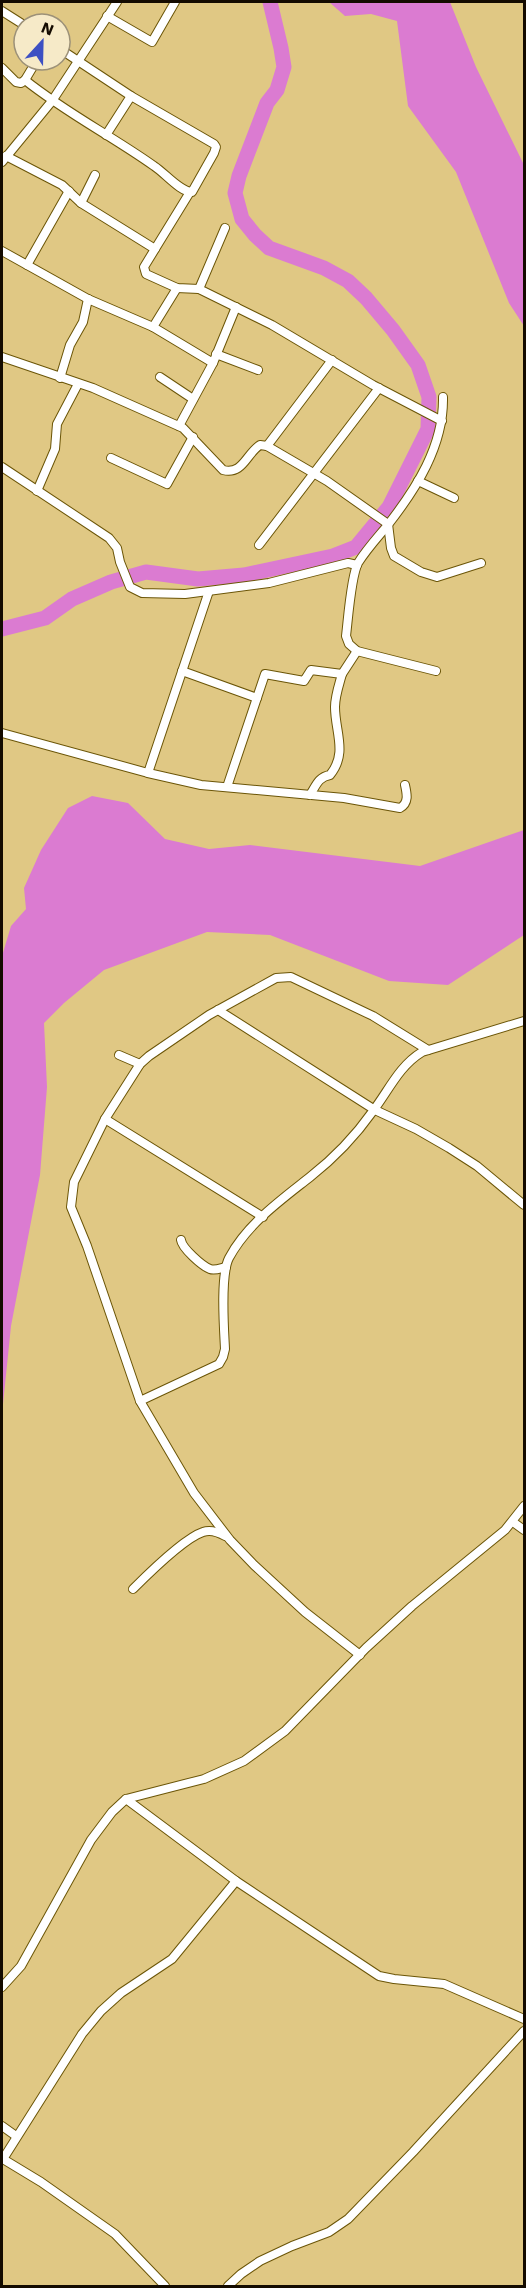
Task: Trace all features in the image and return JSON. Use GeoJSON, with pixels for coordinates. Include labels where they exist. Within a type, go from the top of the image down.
{"type":"FeatureCollection","features":[{"type":"Feature","properties":{"kind":"street"},"geometry":{"type":"LineString","coordinates":[[117,2],[52,101],[4,159],[69,191],[81,203],[155,249]]}},
{"type":"Feature","properties":{"kind":"street"},"geometry":{"type":"LineString","coordinates":[[107,16],[152,42],[175,2]]}},
{"type":"Feature","properties":{"kind":"street"},"geometry":{"type":"LineString","coordinates":[[72,57],[216,147],[194,190],[190,192],[144,267],[144,272],[177,288],[200,289],[442,421]]}},
{"type":"Feature","properties":{"kind":"street"},"geometry":{"type":"LineString","coordinates":[[2,68],[17,82],[25,80],[30,72]]}},
{"type":"Feature","properties":{"kind":"street"},"geometry":{"type":"LineString","coordinates":[[25,80],[52,101],[190,192]]}},
{"type":"Feature","properties":{"kind":"street"},"geometry":{"type":"LineString","coordinates":[[106,135],[131,96]]}},
{"type":"Feature","properties":{"kind":"street"},"geometry":{"type":"LineString","coordinates":[[81,203],[95,175]]}},
{"type":"Feature","properties":{"kind":"street"},"geometry":{"type":"LineString","coordinates":[[27,266],[69,191]]}},
{"type":"Feature","properties":{"kind":"street"},"geometry":{"type":"LineString","coordinates":[[200,289],[225,228]]}},
{"type":"Feature","properties":{"kind":"street"},"geometry":{"type":"LineString","coordinates":[[2,251],[88,299],[153,327],[214,358],[258,370]]}},
{"type":"Feature","properties":{"kind":"street"},"geometry":{"type":"LineString","coordinates":[[153,327],[177,288]]}},
{"type":"Feature","properties":{"kind":"street"},"geometry":{"type":"LineString","coordinates":[[60,378],[70,345],[83,322],[88,299]]}},
{"type":"Feature","properties":{"kind":"street"},"geometry":{"type":"LineString","coordinates":[[179,426],[214,358],[236,308]]}},
{"type":"Feature","properties":{"kind":"street"},"geometry":{"type":"LineString","coordinates":[[2,357],[132,404],[179,426],[193,437],[223,470],[231,472],[239,470],[254,449],[260,445],[267,446],[315,474],[387,523],[394,556],[421,572],[437,577],[481,563]]}},
{"type":"Feature","properties":{"kind":"street"},"geometry":{"type":"LineString","coordinates":[[267,446],[332,360]]}},
{"type":"Feature","properties":{"kind":"street"},"geometry":{"type":"LineString","coordinates":[[160,377],[193,399]]}},
{"type":"Feature","properties":{"kind":"street"},"geometry":{"type":"LineString","coordinates":[[37,491],[55,449],[57,424],[78,384]]}},
{"type":"Feature","properties":{"kind":"street"},"geometry":{"type":"LineString","coordinates":[[259,545],[379,388]]}},
{"type":"Feature","properties":{"kind":"street"},"geometry":{"type":"LineString","coordinates":[[436,670],[357,651],[349,644],[346,636],[357,565],[387,523],[405,504],[418,481],[436,441],[442,421],[443,397]]}},
{"type":"Feature","properties":{"kind":"street"},"geometry":{"type":"LineString","coordinates":[[111,458],[167,484],[193,437]]}},
{"type":"Feature","properties":{"kind":"street"},"geometry":{"type":"LineString","coordinates":[[2,467],[110,538],[117,548],[130,587],[142,593],[185,594],[209,591],[269,583],[348,563],[357,565]]}},
{"type":"Feature","properties":{"kind":"street"},"geometry":{"type":"LineString","coordinates":[[418,481],[454,498]]}},
{"type":"Feature","properties":{"kind":"street"},"geometry":{"type":"LineString","coordinates":[[148,773],[209,591]]}},
{"type":"Feature","properties":{"kind":"street"},"geometry":{"type":"LineString","coordinates":[[310,795],[318,781],[323,776],[330,775],[338,765],[340,743],[335,708],[336,695],[342,674],[357,651]]}},
{"type":"Feature","properties":{"kind":"street"},"geometry":{"type":"LineString","coordinates":[[227,787],[265,674],[304,681],[310,670],[342,674]]}},
{"type":"Feature","properties":{"kind":"street"},"geometry":{"type":"LineString","coordinates":[[182,671],[257,699]]}},
{"type":"Feature","properties":{"kind":"street"},"geometry":{"type":"LineString","coordinates":[[2,733],[201,785],[310,795],[400,808],[405,803],[407,795],[405,785]]}},
{"type":"Feature","properties":{"kind":"street"},"geometry":{"type":"LineString","coordinates":[[360,1655],[305,1612],[254,1565],[230,1540],[194,1493],[140,1401],[87,1246],[71,1207],[75,1182],[105,1119],[140,1064],[177,1035],[276,978],[291,977],[373,1016],[428,1050]]}},
{"type":"Feature","properties":{"kind":"street"},"geometry":{"type":"LineString","coordinates":[[219,1010],[375,1110],[416,1128],[449,1148],[477,1166],[525,1205]]}},
{"type":"Feature","properties":{"kind":"street"},"geometry":{"type":"LineString","coordinates":[[140,1401],[219,1364],[223,1357],[226,1267],[236,1248],[281,1198],[311,1177],[338,1151],[375,1110],[385,1092],[410,1059],[428,1050],[525,1021]]}},
{"type":"Feature","properties":{"kind":"street"},"geometry":{"type":"LineString","coordinates":[[119,1055],[140,1064]]}},
{"type":"Feature","properties":{"kind":"street"},"geometry":{"type":"LineString","coordinates":[[105,1119],[263,1217]]}},
{"type":"Feature","properties":{"kind":"street"},"geometry":{"type":"LineString","coordinates":[[181,1240],[184,1248],[208,1268],[214,1270],[226,1267]]}},
{"type":"Feature","properties":{"kind":"street"},"geometry":{"type":"LineString","coordinates":[[2,1987],[21,1966],[91,1840],[112,1812],[126,1799],[204,1779],[244,1761],[285,1731],[412,1606],[513,1522],[525,1506]]}},
{"type":"Feature","properties":{"kind":"street"},"geometry":{"type":"LineString","coordinates":[[513,1522],[525,1530]]}},
{"type":"Feature","properties":{"kind":"street"},"geometry":{"type":"LineString","coordinates":[[133,1588],[202,1532],[216,1532],[230,1540]]}},
{"type":"Feature","properties":{"kind":"street"},"geometry":{"type":"LineString","coordinates":[[126,1799],[236,1881],[379,1976],[394,1980],[444,1984],[525,2019]]}},
{"type":"Feature","properties":{"kind":"street"},"geometry":{"type":"LineString","coordinates":[[165,2286],[115,2234],[41,2182],[2,2159],[82,2034],[101,2011],[121,1993],[172,1959],[236,1881]]}},
{"type":"Feature","properties":{"kind":"street"},"geometry":{"type":"LineString","coordinates":[[228,2286],[260,2261],[329,2232],[348,2219],[525,2031]]}},
{"type":"Feature","properties":{"kind":"street"},"geometry":{"type":"LineString","coordinates":[[2,2126],[16,2136]]}},
{"type":"Feature","properties":{"kind":"shaded area"},"geometry":{"type":"Polygon","coordinates":[[[329,2],[450,2],[476,67],[524,165],[524,326],[509,303],[456,172],[408,106],[397,21],[371,14],[345,16],[329,2]]]}},
{"type":"Feature","properties":{"kind":"shaded area"},"geometry":{"type":"Polygon","coordinates":[[[92,796],[128,803],[165,839],[209,849],[250,845],[420,866],[524,830],[524,935],[448,985],[389,981],[270,935],[207,932],[104,970],[64,1003],[44,1023],[47,1087],[40,1175],[11,1326],[2,1414],[2,956],[11,926],[26,909],[24,888],[41,850],[68,808],[92,796]]]}},
{"type":"Feature","properties":{"kind":"waterway"},"geometry":{"type":"LineString","coordinates":[[2,629],[45,618],[72,599],[111,582],[146,572],[198,579],[244,575],[333,556],[356,547],[389,507],[428,429],[429,397],[418,365],[366,298],[348,281],[324,268],[269,248],[242,219],[235,193],[239,176],[267,103],[277,90],[284,67],[270,2]]}}]}
